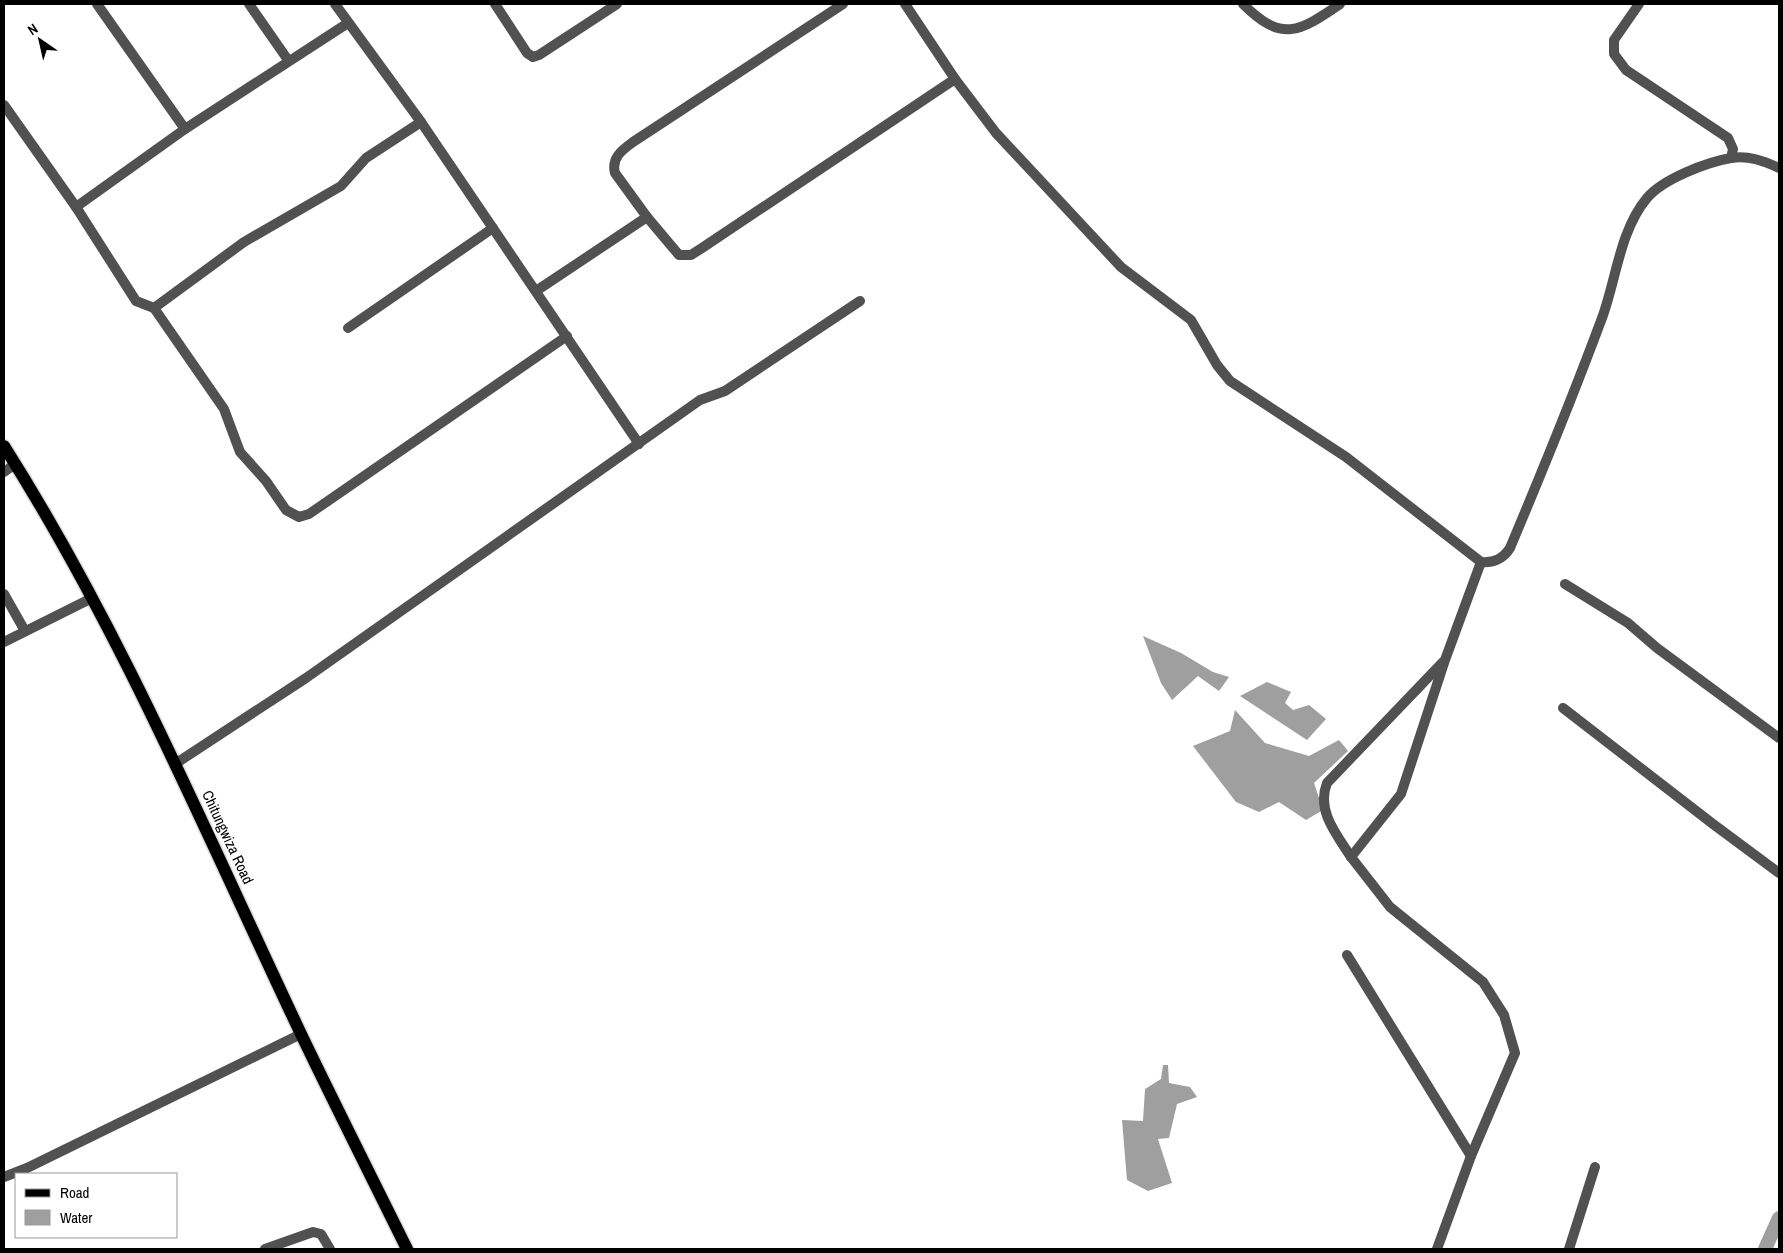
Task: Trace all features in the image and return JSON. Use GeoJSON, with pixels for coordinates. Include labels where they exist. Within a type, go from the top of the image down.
{"type":"FeatureCollection","features":[{"type":"Feature","properties":{"kind":"main road","name":"Chitungwiza Road"},"geometry":{"type":"LineString","coordinates":[[4,446],[92,598],[175,764],[301,1034],[407,1249]]}},
{"type":"Feature","properties":{"kind":"street"},"geometry":{"type":"LineString","coordinates":[[96,4],[185,129]]}},
{"type":"Feature","properties":{"kind":"street"},"geometry":{"type":"LineString","coordinates":[[249,4],[288,60]]}},
{"type":"Feature","properties":{"kind":"street"},"geometry":{"type":"LineString","coordinates":[[335,4],[421,122],[639,444]]}},
{"type":"Feature","properties":{"kind":"street"},"geometry":{"type":"LineString","coordinates":[[495,4],[527,53],[533,57],[540,55],[617,4]]}},
{"type":"Feature","properties":{"kind":"street"},"geometry":{"type":"LineString","coordinates":[[843,4],[752,62],[620,152],[614,162],[615,173],[673,251],[679,255],[691,255],[955,79]]}},
{"type":"Feature","properties":{"kind":"street"},"geometry":{"type":"LineString","coordinates":[[905,4],[955,79],[996,133],[1086,232],[1121,267],[1191,320],[1217,365],[1234,385],[1346,456],[1476,560],[1481,562],[1493,562],[1500,559],[1510,548],[1592,344],[1626,237],[1646,198],[1667,180],[1731,158],[1761,160],[1779,168]]}},
{"type":"Feature","properties":{"kind":"street"},"geometry":{"type":"LineString","coordinates":[[1243,4],[1263,23],[1282,30],[1295,29],[1314,21],[1340,4]]}},
{"type":"Feature","properties":{"kind":"street"},"geometry":{"type":"LineString","coordinates":[[1639,4],[1614,40],[1614,54],[1626,70],[1728,138],[1733,149],[1731,158]]}},
{"type":"Feature","properties":{"kind":"street"},"geometry":{"type":"LineString","coordinates":[[76,207],[185,129],[288,60],[348,23]]}},
{"type":"Feature","properties":{"kind":"street"},"geometry":{"type":"LineString","coordinates":[[4,105],[76,207],[136,301],[154,308],[224,409],[240,452],[266,481],[286,510],[299,517],[309,514],[567,336]]}},
{"type":"Feature","properties":{"kind":"street"},"geometry":{"type":"LineString","coordinates":[[154,308],[244,242],[342,186],[366,158],[421,122]]}},
{"type":"Feature","properties":{"kind":"street"},"geometry":{"type":"LineString","coordinates":[[536,291],[647,217]]}},
{"type":"Feature","properties":{"kind":"street"},"geometry":{"type":"LineString","coordinates":[[348,328],[493,228]]}},
{"type":"Feature","properties":{"kind":"street"},"geometry":{"type":"LineString","coordinates":[[175,764],[306,678],[700,400],[725,390],[860,301]]}},
{"type":"Feature","properties":{"kind":"street"},"geometry":{"type":"LineString","coordinates":[[4,472],[15,464]]}},
{"type":"Feature","properties":{"kind":"street"},"geometry":{"type":"LineString","coordinates":[[1351,857],[1401,794],[1445,660],[1481,562]]}},
{"type":"Feature","properties":{"kind":"street"},"geometry":{"type":"LineString","coordinates":[[1565,584],[1628,624],[1779,738]]}},
{"type":"Feature","properties":{"kind":"street"},"geometry":{"type":"LineString","coordinates":[[4,594],[25,631]]}},
{"type":"Feature","properties":{"kind":"street"},"geometry":{"type":"LineString","coordinates":[[4,642],[92,598]]}},
{"type":"Feature","properties":{"kind":"street"},"geometry":{"type":"LineString","coordinates":[[1437,1249],[1471,1156],[1515,1053],[1504,1015],[1482,982],[1390,907],[1351,857],[1325,812],[1323,797],[1327,783],[1445,660]]}},
{"type":"Feature","properties":{"kind":"street"},"geometry":{"type":"LineString","coordinates":[[1563,708],[1779,873]]}},
{"type":"Feature","properties":{"kind":"street"},"geometry":{"type":"LineString","coordinates":[[1348,955],[1471,1156]]}},
{"type":"Feature","properties":{"kind":"street"},"geometry":{"type":"LineString","coordinates":[[4,1177],[27,1168],[301,1034]]}},
{"type":"Feature","properties":{"kind":"street"},"geometry":{"type":"LineString","coordinates":[[1569,1249],[1595,1167]]}},
{"type":"Feature","properties":{"kind":"street"},"geometry":{"type":"LineString","coordinates":[[265,1249],[314,1232],[321,1234],[330,1249]]}},
{"type":"Feature","properties":{"kind":"water"},"geometry":{"type":"Polygon","coordinates":[[[1143,636],[1181,653],[1213,672],[1229,677],[1219,691],[1198,676],[1172,700],[1161,683],[1143,636]]]}},
{"type":"Feature","properties":{"kind":"water"},"geometry":{"type":"Polygon","coordinates":[[[1267,682],[1291,692],[1285,703],[1293,710],[1309,705],[1326,719],[1307,740],[1240,696],[1267,682]]]}},
{"type":"Feature","properties":{"kind":"water"},"geometry":{"type":"Polygon","coordinates":[[[1235,710],[1265,743],[1309,756],[1339,740],[1348,751],[1314,783],[1323,810],[1306,820],[1279,802],[1259,812],[1236,802],[1193,746],[1230,731],[1235,710]]]}},
{"type":"Feature","properties":{"kind":"water"},"geometry":{"type":"Polygon","coordinates":[[[1163,1065],[1168,1065],[1169,1083],[1190,1087],[1197,1097],[1177,1104],[1169,1138],[1158,1139],[1172,1183],[1148,1191],[1127,1180],[1122,1120],[1143,1121],[1145,1089],[1161,1079],[1163,1065]]]}},
{"type":"Feature","properties":{"kind":"waterway"},"geometry":{"type":"LineString","coordinates":[[1765,1249],[1779,1218]]}}]}
